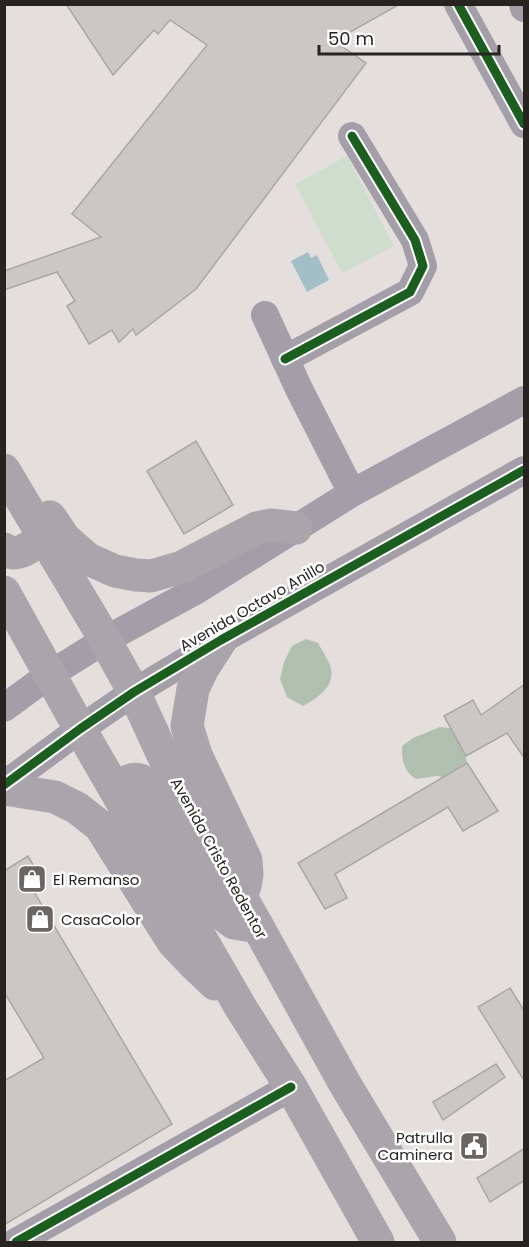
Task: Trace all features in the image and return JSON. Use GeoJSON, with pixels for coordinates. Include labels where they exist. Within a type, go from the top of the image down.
{"type":"FeatureCollection","features":[{"type":"Feature","properties":{"kind":"highway"},"geometry":{"type":"LineString","coordinates":[[10,478],[48,514],[66,539],[88,559],[115,571],[136,575],[151,576],[182,567],[257,528],[271,525],[296,528]]}},
{"type":"Feature","properties":{"kind":"highway","name":"Avenida Cristo Redentor"},"geometry":{"type":"LineString","coordinates":[[10,478],[134,692],[185,803],[251,913],[345,1084],[440,1242]]}},
{"type":"Feature","properties":{"kind":"highway"},"geometry":{"type":"LineString","coordinates":[[4,549],[9,553],[18,554],[44,537]]}},
{"type":"Feature","properties":{"kind":"highway"},"geometry":{"type":"LineString","coordinates":[[4,592],[80,729],[241,1008],[291,1087],[378,1242]]}},
{"type":"Feature","properties":{"kind":"highway"},"geometry":{"type":"LineString","coordinates":[[116,790],[129,780],[135,778],[140,780],[223,915],[234,923],[251,913],[246,860],[196,755],[187,726],[193,689],[221,640]]}},
{"type":"Feature","properties":{"kind":"highway"},"geometry":{"type":"LineString","coordinates":[[4,787],[55,797],[77,808],[100,826],[173,942],[241,1008]]}},
{"type":"Feature","properties":{"kind":"street"},"geometry":{"type":"LineString","coordinates":[[458,4],[525,124]]}},
{"type":"Feature","properties":{"kind":"street"},"geometry":{"type":"LineString","coordinates":[[285,359],[410,292],[423,266],[415,240],[352,136]]}},
{"type":"Feature","properties":{"kind":"street"},"geometry":{"type":"LineString","coordinates":[[265,315],[352,493]]}},
{"type":"Feature","properties":{"kind":"street"},"geometry":{"type":"LineString","coordinates":[[4,708],[49,675],[105,640],[197,590],[352,493],[525,400]]}},
{"type":"Feature","properties":{"kind":"street","name":"Avenida Octavo Anillo"},"geometry":{"type":"LineString","coordinates":[[4,787],[80,729],[134,692],[221,640],[525,470]]}},
{"type":"Feature","properties":{"kind":"street"},"geometry":{"type":"LineString","coordinates":[[16,1242],[291,1087]]}},
{"type":"Feature","properties":{"kind":"green space"},"geometry":{"type":"Polygon","coordinates":[[[347,156],[394,246],[342,273],[295,184],[347,156]]]}},
{"type":"Feature","properties":{"kind":"green space"},"geometry":{"type":"Polygon","coordinates":[[[306,639],[318,643],[329,662],[331,679],[325,690],[303,706],[287,697],[280,679],[284,662],[292,646],[306,639]]]}},
{"type":"Feature","properties":{"kind":"green space"},"geometry":{"type":"Polygon","coordinates":[[[440,727],[450,728],[465,753],[467,763],[443,777],[416,779],[404,765],[402,746],[413,738],[440,727]]]}},
{"type":"Feature","properties":{"kind":"water"},"geometry":{"type":"Polygon","coordinates":[[[308,252],[311,258],[317,255],[329,280],[307,292],[291,261],[308,252]]]}},
{"type":"Feature","properties":{"kind":"building"},"geometry":{"type":"Polygon","coordinates":[[[66,4],[400,4],[334,41],[366,63],[196,289],[136,335],[133,329],[119,342],[112,330],[89,344],[67,306],[75,301],[57,272],[4,290],[4,271],[101,237],[72,214],[207,45],[170,20],[158,34],[154,30],[113,75],[66,4]]]}},
{"type":"Feature","properties":{"kind":"building"},"geometry":{"type":"Polygon","coordinates":[[[196,441],[233,505],[184,534],[147,471],[196,441]]]}},
{"type":"Feature","properties":{"kind":"building"},"geometry":{"type":"Polygon","coordinates":[[[525,684],[525,759],[507,733],[466,756],[444,716],[473,700],[481,715],[525,684]]]}},
{"type":"Feature","properties":{"kind":"building"},"geometry":{"type":"Polygon","coordinates":[[[467,763],[498,811],[463,831],[448,807],[335,874],[347,898],[325,909],[298,863],[467,763]]]}},
{"type":"Feature","properties":{"kind":"building"},"geometry":{"type":"Polygon","coordinates":[[[28,856],[45,885],[34,892],[172,1124],[4,1225],[4,1081],[44,1058],[4,992],[4,871],[28,856]]]}},
{"type":"Feature","properties":{"kind":"building"},"geometry":{"type":"Polygon","coordinates":[[[510,988],[525,1012],[525,1082],[478,1007],[510,988]]]}},
{"type":"Feature","properties":{"kind":"building"},"geometry":{"type":"Polygon","coordinates":[[[496,1064],[505,1077],[443,1120],[433,1102],[496,1064]]]}},
{"type":"Feature","properties":{"kind":"building"},"geometry":{"type":"Polygon","coordinates":[[[525,1148],[525,1180],[490,1202],[477,1178],[525,1148]]]}},
{"type":"Feature","properties":{"kind":"cycle path"},"geometry":{"type":"LineString","coordinates":[[458,4],[524,124]]}},
{"type":"Feature","properties":{"kind":"cycle path"},"geometry":{"type":"LineString","coordinates":[[285,359],[410,292],[423,266],[415,240],[352,136]]}},
{"type":"Feature","properties":{"kind":"cycle path"},"geometry":{"type":"LineString","coordinates":[[4,785],[134,692],[221,640],[524,470]]}},
{"type":"Feature","properties":{"kind":"cycle path"},"geometry":{"type":"LineString","coordinates":[[16,1242],[291,1087]]}},
{"type":"Feature","properties":{"kind":"place","name":"El Remanso"},"geometry":{"type":"Point","coordinates":[32,879]}},
{"type":"Feature","properties":{"kind":"place","name":"CasaColor"},"geometry":{"type":"Point","coordinates":[40,919]}},
{"type":"Feature","properties":{"kind":"place","name":"Patrulla Caminera"},"geometry":{"type":"Point","coordinates":[474,1146]}}]}
